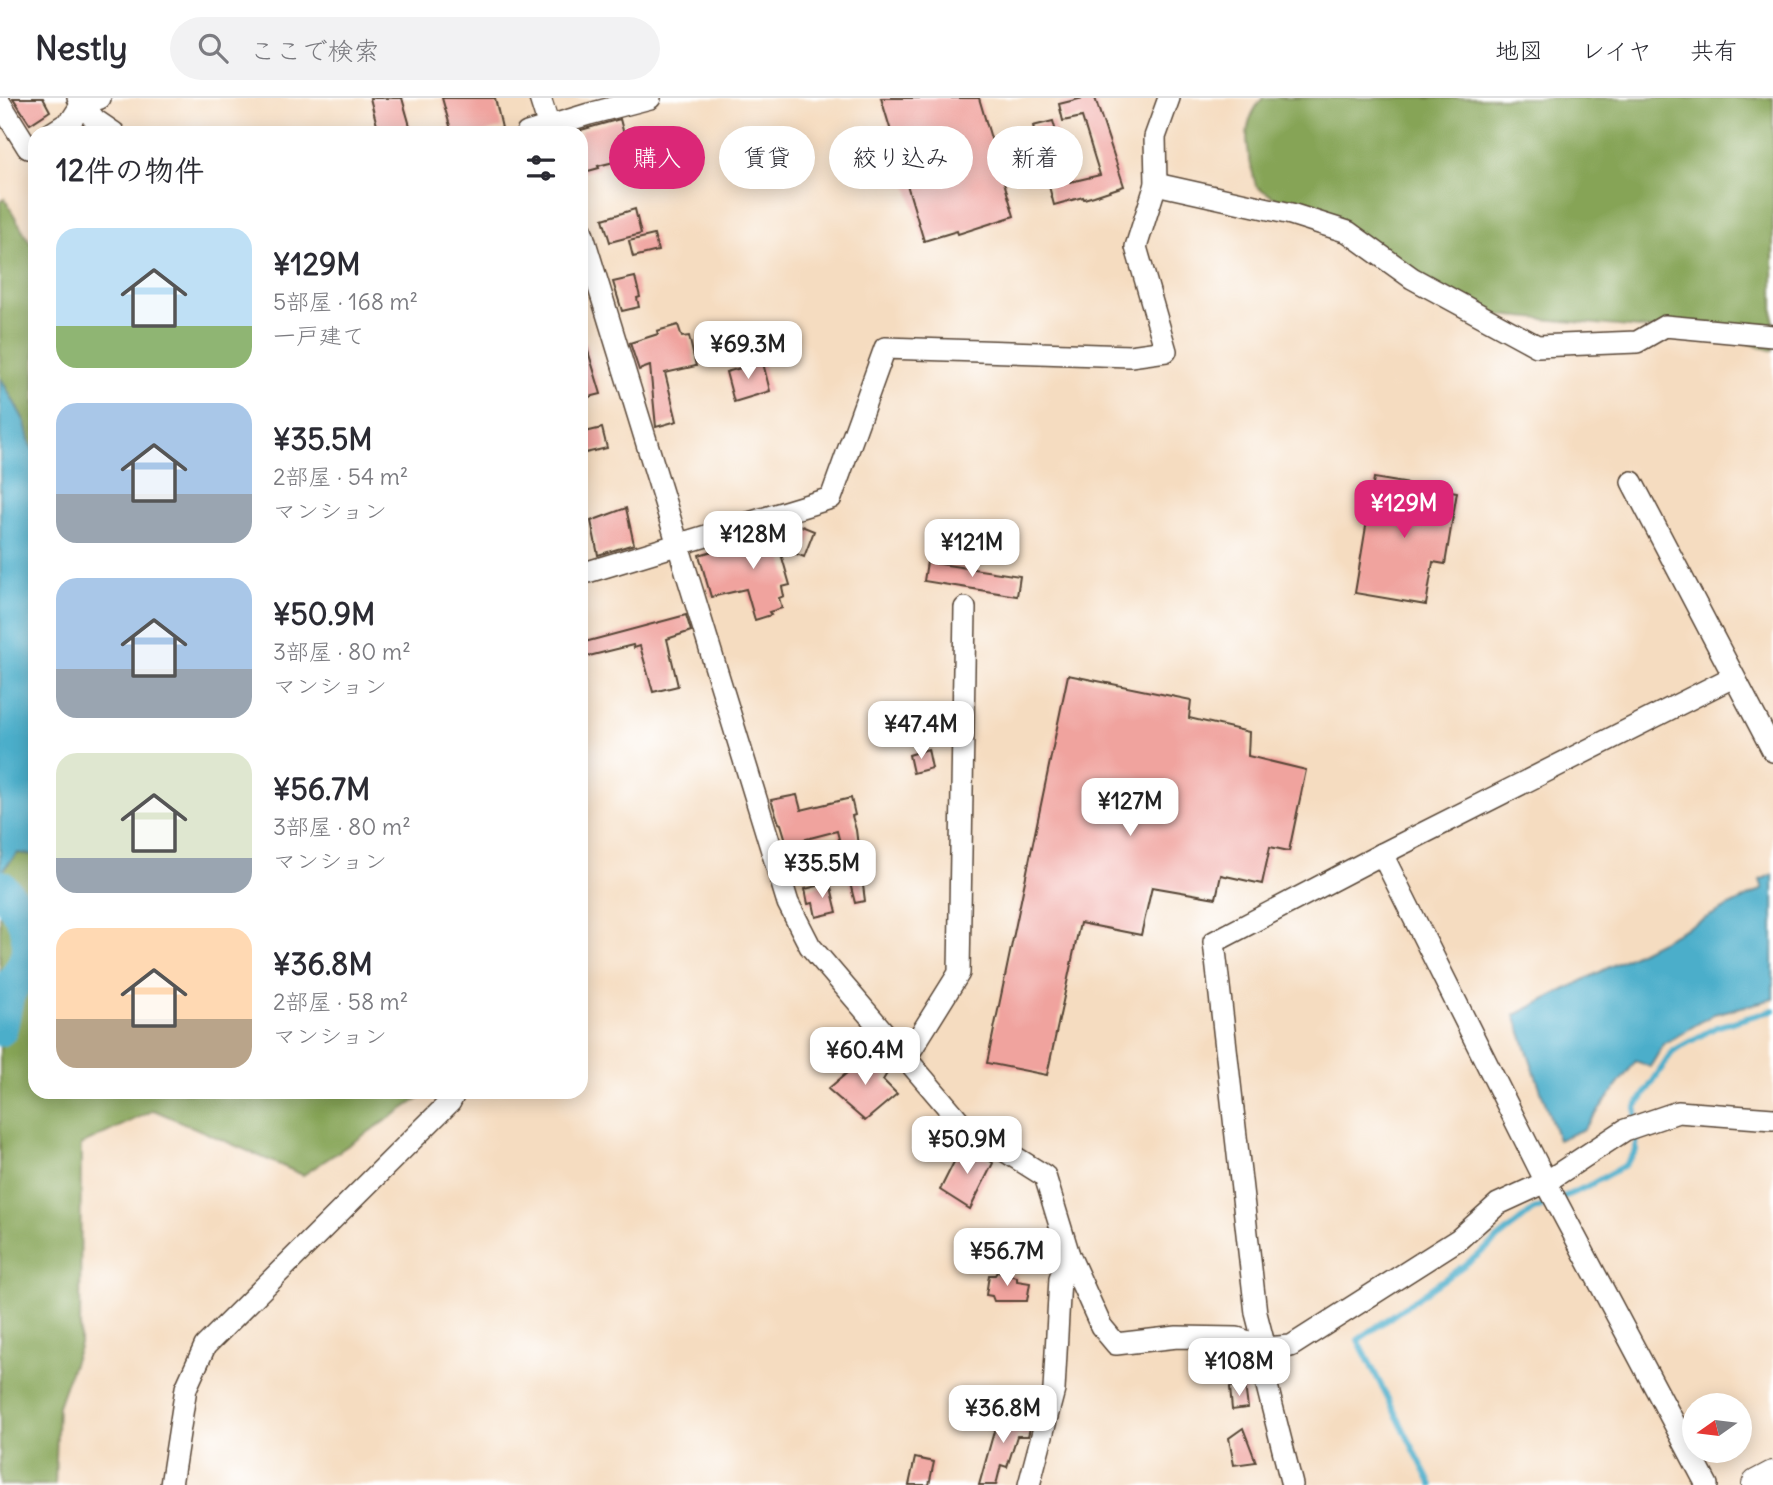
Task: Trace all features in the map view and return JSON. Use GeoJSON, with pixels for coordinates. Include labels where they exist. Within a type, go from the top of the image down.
{"type":"FeatureCollection","features":[{"type":"Feature","properties":{"kind":"main road"},"geometry":{"type":"LineString","coordinates":[[1758,1485],[1773,1477]]}},
{"type":"Feature","properties":{"kind":"street"},"geometry":{"type":"LineString","coordinates":[[540,98],[549,126]]}},
{"type":"Feature","properties":{"kind":"street"},"geometry":{"type":"LineString","coordinates":[[560,126],[589,114],[650,98]]}},
{"type":"Feature","properties":{"kind":"street"},"geometry":{"type":"LineString","coordinates":[[588,572],[831,498],[885,348],[1130,356],[1166,351],[1136,247],[1156,184],[1155,137],[1169,98]]}},
{"type":"Feature","properties":{"kind":"street"},"geometry":{"type":"LineString","coordinates":[[63,126],[71,121],[87,100]]}},
{"type":"Feature","properties":{"kind":"street"},"geometry":{"type":"LineString","coordinates":[[87,100],[95,120],[104,126]]}},
{"type":"Feature","properties":{"kind":"street"},"geometry":{"type":"LineString","coordinates":[[0,103],[28,148]]}},
{"type":"Feature","properties":{"kind":"street"},"geometry":{"type":"LineString","coordinates":[[1156,184],[1291,214],[1348,232],[1412,278],[1537,346],[1637,342],[1665,326],[1773,336]]}},
{"type":"Feature","properties":{"kind":"street"},"geometry":{"type":"LineString","coordinates":[[588,252],[788,903],[810,946],[962,1124],[1045,1176],[1069,1255],[1101,1326],[1116,1344],[1177,1337],[1237,1339],[1265,1348],[1291,1346],[1459,1239],[1498,1204],[1546,1182],[1625,1130],[1678,1112],[1773,1119]]}},
{"type":"Feature","properties":{"kind":"street"},"geometry":{"type":"LineString","coordinates":[[1632,482],[1773,751]]}},
{"type":"Feature","properties":{"kind":"street"},"geometry":{"type":"LineString","coordinates":[[906,1058],[959,973],[965,608]]}},
{"type":"Feature","properties":{"kind":"street"},"geometry":{"type":"LineString","coordinates":[[1292,1485],[1265,1378],[1265,1348],[1256,1313],[1214,942],[1733,677]]}},
{"type":"Feature","properties":{"kind":"street"},"geometry":{"type":"LineString","coordinates":[[1382,854],[1546,1182],[1707,1485]]}},
{"type":"Feature","properties":{"kind":"street"},"geometry":{"type":"LineString","coordinates":[[170,1485],[186,1388],[205,1346],[452,1099]]}},
{"type":"Feature","properties":{"kind":"street"},"geometry":{"type":"LineString","coordinates":[[1029,1485],[1054,1390],[1060,1278],[1069,1255]]}},
{"type":"Feature","properties":{"kind":"green space"},"geometry":{"type":"Polygon","coordinates":[[[1263,98],[1773,98],[1773,351],[1726,336],[1455,311],[1256,186],[1247,140],[1250,119],[1263,98]]]}},
{"type":"Feature","properties":{"kind":"green space"},"geometry":{"type":"Polygon","coordinates":[[[4,198],[28,239],[28,435],[25,422],[0,377],[0,202],[4,198]]]}},
{"type":"Feature","properties":{"kind":"green space"},"geometry":{"type":"Polygon","coordinates":[[[18,853],[28,854],[28,1099],[418,1099],[303,1175],[154,1110],[81,1145],[80,1344],[58,1406],[55,1485],[0,1485],[0,902],[14,920],[2,870],[18,853]]]}},
{"type":"Feature","properties":{"kind":"water"},"geometry":{"type":"Polygon","coordinates":[[[0,377],[25,422],[28,435],[28,854],[18,853],[2,870],[28,909],[28,914],[14,920],[0,902],[0,377]]]}},
{"type":"Feature","properties":{"kind":"water"},"geometry":{"type":"Polygon","coordinates":[[[1773,874],[1773,999],[1714,1014],[1664,1044],[1650,1067],[1636,1061],[1584,1129],[1558,1140],[1515,1015],[1763,889],[1760,880],[1773,874]]]}},
{"type":"Feature","properties":{"kind":"building"},"geometry":{"type":"Polygon","coordinates":[[[13,98],[43,98],[50,111],[30,124],[13,98]]]}},
{"type":"Feature","properties":{"kind":"building"},"geometry":{"type":"Polygon","coordinates":[[[370,98],[402,98],[410,126],[377,126],[370,98]]]}},
{"type":"Feature","properties":{"kind":"building"},"geometry":{"type":"Polygon","coordinates":[[[442,98],[495,98],[502,126],[450,126],[442,98]]]}},
{"type":"Feature","properties":{"kind":"building"},"geometry":{"type":"Polygon","coordinates":[[[881,98],[979,98],[987,126],[987,189],[1006,189],[1014,216],[958,234],[957,231],[924,241],[908,189],[973,189],[973,126],[889,126],[881,98]]]}},
{"type":"Feature","properties":{"kind":"building"},"geometry":{"type":"Polygon","coordinates":[[[1095,98],[1124,186],[1054,205],[1050,189],[1083,189],[1083,179],[1100,175],[1082,117],[1063,121],[1059,104],[1095,98]]]}},
{"type":"Feature","properties":{"kind":"building"},"geometry":{"type":"Polygon","coordinates":[[[620,119],[622,126],[609,126],[609,163],[588,171],[588,128],[620,119]]]}},
{"type":"Feature","properties":{"kind":"building"},"geometry":{"type":"Polygon","coordinates":[[[1053,121],[1054,126],[1033,126],[1053,121]]]}},
{"type":"Feature","properties":{"kind":"building"},"geometry":{"type":"Polygon","coordinates":[[[635,209],[641,234],[610,242],[603,219],[635,209]]]}},
{"type":"Feature","properties":{"kind":"building"},"geometry":{"type":"Polygon","coordinates":[[[654,235],[658,251],[633,257],[629,241],[654,235]]]}},
{"type":"Feature","properties":{"kind":"building"},"geometry":{"type":"Polygon","coordinates":[[[635,277],[640,297],[637,298],[639,307],[622,311],[613,282],[635,277]]]}},
{"type":"Feature","properties":{"kind":"building"},"geometry":{"type":"Polygon","coordinates":[[[678,325],[682,337],[689,336],[696,366],[665,373],[677,421],[656,427],[650,366],[639,370],[630,343],[678,325]]]}},
{"type":"Feature","properties":{"kind":"building"},"geometry":{"type":"Polygon","coordinates":[[[588,351],[601,394],[588,397],[588,351]]]}},
{"type":"Feature","properties":{"kind":"building"},"geometry":{"type":"Polygon","coordinates":[[[762,359],[770,391],[734,402],[726,372],[748,366],[747,362],[762,359]]]}},
{"type":"Feature","properties":{"kind":"building"},"geometry":{"type":"Polygon","coordinates":[[[602,428],[607,448],[588,452],[588,431],[602,428]]]}},
{"type":"Feature","properties":{"kind":"building"},"geometry":{"type":"Polygon","coordinates":[[[1374,478],[1457,492],[1445,564],[1433,562],[1426,605],[1355,593],[1374,478]]]}},
{"type":"Feature","properties":{"kind":"building"},"geometry":{"type":"Polygon","coordinates":[[[626,508],[634,544],[598,555],[591,521],[626,508]]]}},
{"type":"Feature","properties":{"kind":"building"},"geometry":{"type":"Polygon","coordinates":[[[799,525],[814,531],[804,557],[779,547],[790,585],[782,587],[784,596],[779,598],[782,608],[755,620],[746,589],[711,597],[699,555],[750,540],[753,551],[794,539],[799,525]]]}},
{"type":"Feature","properties":{"kind":"building"},"geometry":{"type":"Polygon","coordinates":[[[927,562],[1020,576],[1017,596],[924,581],[927,562]]]}},
{"type":"Feature","properties":{"kind":"building"},"geometry":{"type":"Polygon","coordinates":[[[686,615],[691,631],[667,639],[678,686],[653,692],[640,646],[634,648],[633,645],[588,656],[588,641],[686,615]]]}},
{"type":"Feature","properties":{"kind":"building"},"geometry":{"type":"Polygon","coordinates":[[[1068,675],[1191,700],[1189,718],[1249,732],[1248,756],[1306,770],[1289,851],[1270,847],[1262,884],[1221,875],[1216,898],[1152,887],[1141,935],[1080,923],[1047,1075],[987,1063],[1068,675]]]}},
{"type":"Feature","properties":{"kind":"building"},"geometry":{"type":"Polygon","coordinates":[[[928,749],[932,768],[913,773],[909,755],[928,749]]]}},
{"type":"Feature","properties":{"kind":"building"},"geometry":{"type":"Polygon","coordinates":[[[797,795],[801,810],[851,798],[865,901],[855,903],[837,831],[787,844],[771,800],[797,795]]]}},
{"type":"Feature","properties":{"kind":"building"},"geometry":{"type":"Polygon","coordinates":[[[830,883],[837,912],[816,917],[813,903],[808,904],[805,889],[830,883]]]}},
{"type":"Feature","properties":{"kind":"building"},"geometry":{"type":"Polygon","coordinates":[[[874,1050],[889,1070],[883,1080],[897,1094],[865,1121],[828,1089],[874,1050]]]}},
{"type":"Feature","properties":{"kind":"building"},"geometry":{"type":"Polygon","coordinates":[[[964,1142],[993,1163],[970,1209],[940,1190],[964,1142]]]}},
{"type":"Feature","properties":{"kind":"building"},"geometry":{"type":"Polygon","coordinates":[[[997,1272],[1017,1277],[1017,1281],[1030,1283],[1027,1301],[994,1301],[992,1296],[986,1295],[989,1275],[995,1275],[997,1272]]]}},
{"type":"Feature","properties":{"kind":"building"},"geometry":{"type":"Polygon","coordinates":[[[1245,1385],[1248,1408],[1232,1410],[1230,1387],[1245,1385]]]}},
{"type":"Feature","properties":{"kind":"building"},"geometry":{"type":"Polygon","coordinates":[[[1000,1410],[1032,1420],[1028,1436],[1017,1436],[1007,1467],[1001,1465],[996,1485],[979,1485],[1000,1410]]]}},
{"type":"Feature","properties":{"kind":"building"},"geometry":{"type":"Polygon","coordinates":[[[1243,1428],[1256,1462],[1234,1465],[1229,1438],[1243,1428]]]}},
{"type":"Feature","properties":{"kind":"building"},"geometry":{"type":"Polygon","coordinates":[[[915,1458],[934,1462],[929,1485],[909,1485],[915,1458]]]}},
{"type":"Feature","properties":{"kind":"waterway"},"geometry":{"type":"LineString","coordinates":[[0,887],[21,914],[28,934]]}},
{"type":"Feature","properties":{"kind":"waterway"},"geometry":{"type":"LineString","coordinates":[[0,1029],[7,996],[23,967],[28,950]]}},
{"type":"Feature","properties":{"kind":"waterway"},"geometry":{"type":"LineString","coordinates":[[1432,1485],[1358,1340],[1477,1256],[1532,1211],[1588,1186],[1625,1165],[1636,1151],[1636,1107],[1673,1051],[1716,1027],[1773,1010]]}}]}
